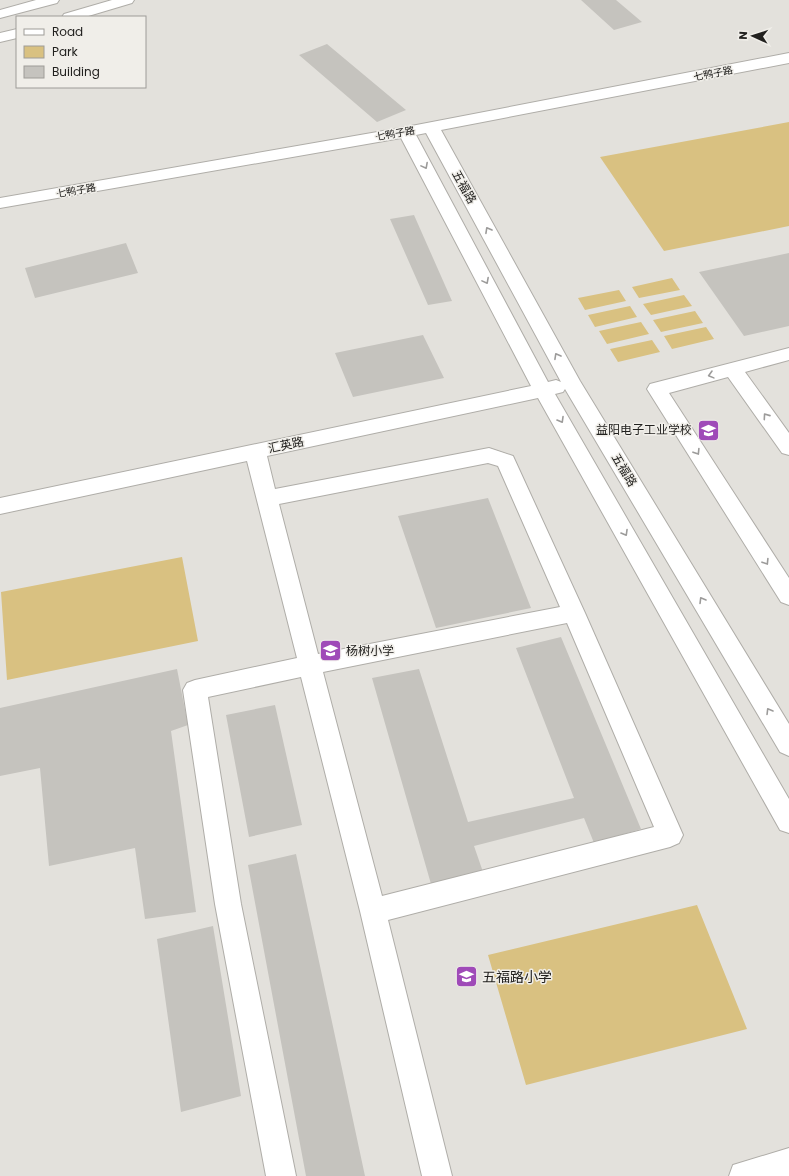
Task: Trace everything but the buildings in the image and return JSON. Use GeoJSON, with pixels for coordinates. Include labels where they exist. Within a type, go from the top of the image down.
{"type":"FeatureCollection","features":[{"type":"Feature","properties":{"kind":"street"},"geometry":{"type":"LineString","coordinates":[[0,14],[52,0]]}},
{"type":"Feature","properties":{"kind":"street"},"geometry":{"type":"LineString","coordinates":[[73,16],[127,0]]}},
{"type":"Feature","properties":{"kind":"street"},"geometry":{"type":"LineString","coordinates":[[0,38],[16,33]]}},
{"type":"Feature","properties":{"kind":"street","name":"七鸭子路"},"geometry":{"type":"LineString","coordinates":[[0,203],[406,132],[789,58]]}},
{"type":"Feature","properties":{"kind":"street","name":"五福路"},"geometry":{"type":"LineString","coordinates":[[431,127],[571,383],[789,745]]}},
{"type":"Feature","properties":{"kind":"street"},"geometry":{"type":"LineString","coordinates":[[406,132],[543,390],[789,822]]}},
{"type":"Feature","properties":{"kind":"street"},"geometry":{"type":"LineString","coordinates":[[789,354],[657,389],[789,596]]}},
{"type":"Feature","properties":{"kind":"street"},"geometry":{"type":"LineString","coordinates":[[733,369],[789,448]]}},
{"type":"Feature","properties":{"kind":"street","name":"汇英路"},"geometry":{"type":"LineString","coordinates":[[0,506],[571,383]]}},
{"type":"Feature","properties":{"kind":"street"},"geometry":{"type":"LineString","coordinates":[[255,451],[373,911],[437,1176]]}},
{"type":"Feature","properties":{"kind":"street"},"geometry":{"type":"LineString","coordinates":[[267,498],[489,455],[506,461],[574,613],[670,835],[373,911]]}},
{"type":"Feature","properties":{"kind":"street"},"geometry":{"type":"LineString","coordinates":[[281,1176],[228,904],[195,690],[310,665],[574,613]]}},
{"type":"Feature","properties":{"kind":"street"},"geometry":{"type":"LineString","coordinates":[[744,1176],[789,1163]]}},
{"type":"Feature","properties":{"kind":"green space"},"geometry":{"type":"Polygon","coordinates":[[[789,122],[789,226],[664,251],[600,157],[789,122]]]}},
{"type":"Feature","properties":{"kind":"green space"},"geometry":{"type":"Polygon","coordinates":[[[672,278],[680,290],[639,298],[632,287],[672,278]]]}},
{"type":"Feature","properties":{"kind":"green space"},"geometry":{"type":"Polygon","coordinates":[[[619,290],[626,301],[585,310],[578,298],[619,290]]]}},
{"type":"Feature","properties":{"kind":"green space"},"geometry":{"type":"Polygon","coordinates":[[[684,295],[692,306],[651,315],[643,304],[684,295]]]}},
{"type":"Feature","properties":{"kind":"green space"},"geometry":{"type":"Polygon","coordinates":[[[630,306],[637,317],[595,327],[588,315],[630,306]]]}},
{"type":"Feature","properties":{"kind":"green space"},"geometry":{"type":"Polygon","coordinates":[[[695,311],[703,323],[661,332],[653,320],[695,311]]]}},
{"type":"Feature","properties":{"kind":"green space"},"geometry":{"type":"Polygon","coordinates":[[[641,322],[649,334],[607,344],[599,331],[641,322]]]}},
{"type":"Feature","properties":{"kind":"green space"},"geometry":{"type":"Polygon","coordinates":[[[706,327],[714,339],[672,349],[664,336],[706,327]]]}},
{"type":"Feature","properties":{"kind":"green space"},"geometry":{"type":"Polygon","coordinates":[[[652,340],[660,352],[618,362],[610,349],[652,340]]]}},
{"type":"Feature","properties":{"kind":"green space"},"geometry":{"type":"Polygon","coordinates":[[[182,557],[198,641],[7,680],[1,592],[182,557]]]}},
{"type":"Feature","properties":{"kind":"green space"},"geometry":{"type":"Polygon","coordinates":[[[697,905],[747,1029],[526,1085],[488,955],[697,905]]]}},
{"type":"Feature","properties":{"kind":"place","name":"益阳电子工业学校"},"geometry":{"type":"Point","coordinates":[708,430]}},
{"type":"Feature","properties":{"kind":"place","name":"杨树小学"},"geometry":{"type":"Point","coordinates":[331,651]}},
{"type":"Feature","properties":{"kind":"place","name":"五福路小学"},"geometry":{"type":"Point","coordinates":[467,977]}}]}
